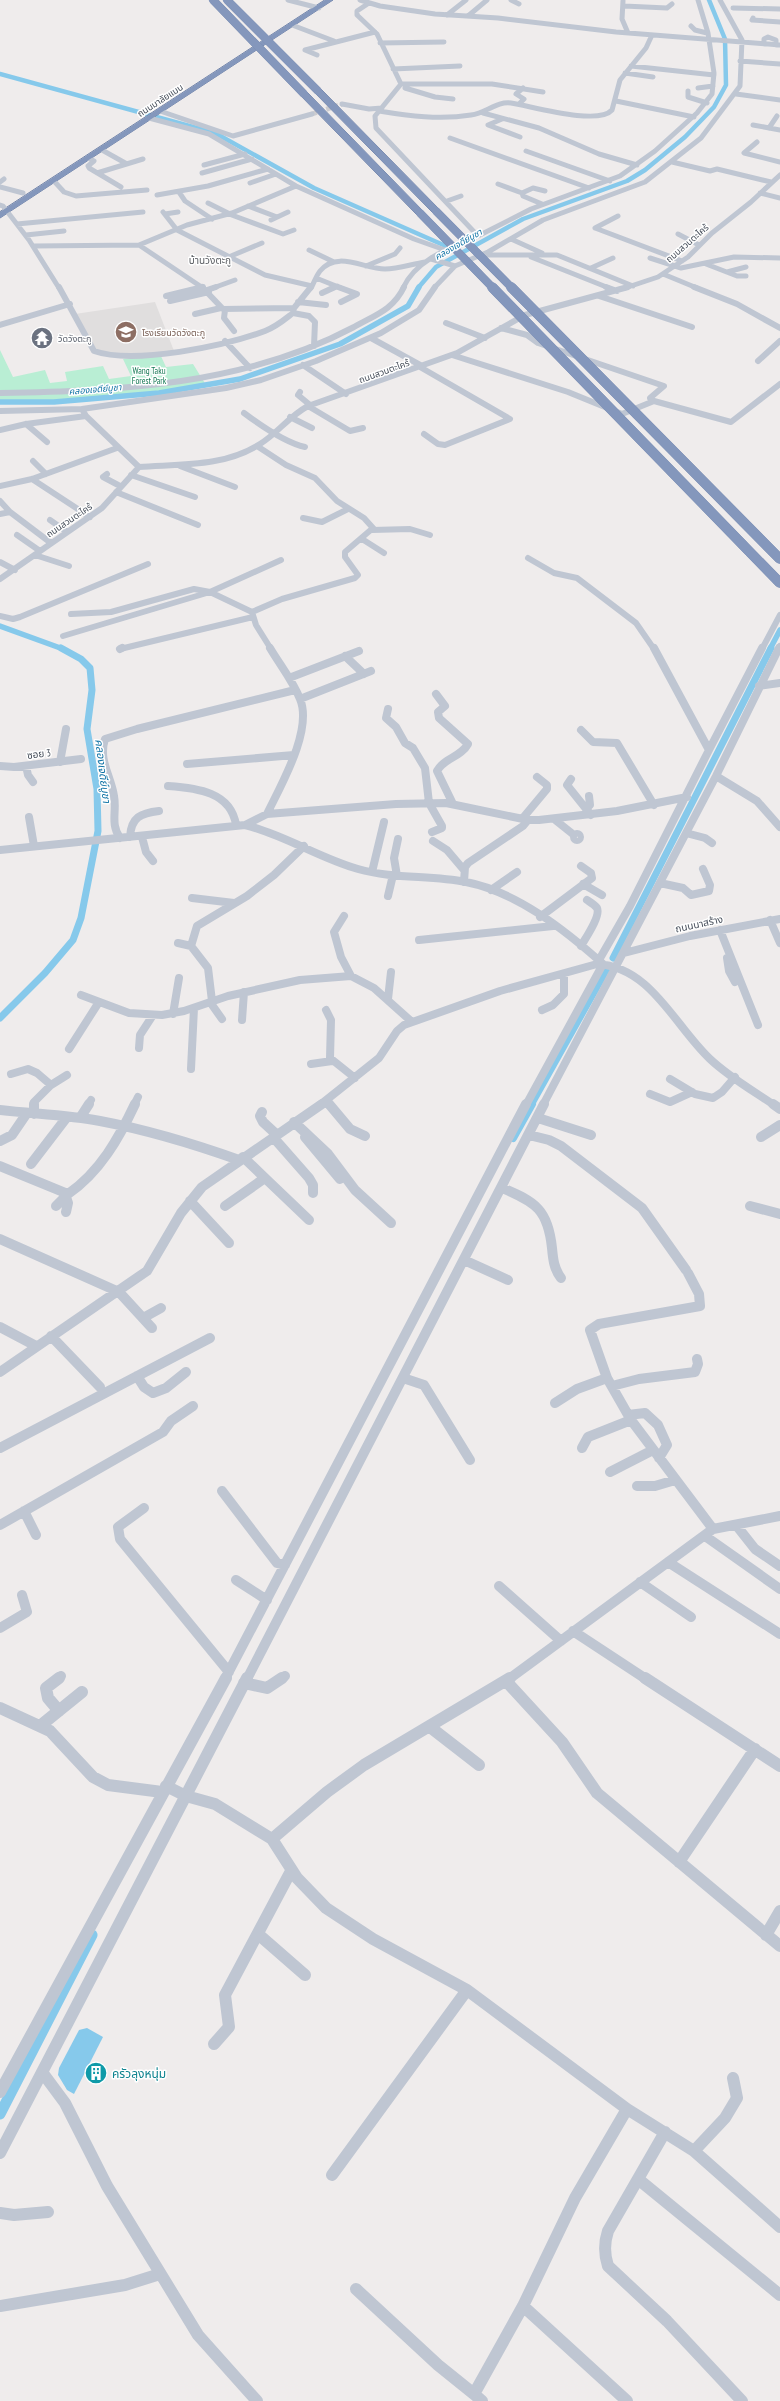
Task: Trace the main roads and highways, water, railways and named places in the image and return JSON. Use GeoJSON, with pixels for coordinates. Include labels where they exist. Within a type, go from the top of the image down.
{"type":"FeatureCollection","features":[{"type":"Feature","properties":{"kind":"highway"},"geometry":{"type":"LineString","coordinates":[[213,0],[780,583]]}},
{"type":"Feature","properties":{"kind":"highway"},"geometry":{"type":"LineString","coordinates":[[227,0],[780,559]]}},
{"type":"Feature","properties":{"kind":"highway","name":"ถนนมาลัยแมน"},"geometry":{"type":"LineString","coordinates":[[3,207],[54,181],[102,150],[310,6],[330,0]]}},
{"type":"Feature","properties":{"kind":"highway","name":"ถนนมาลัยแมน"},"geometry":{"type":"LineString","coordinates":[[0,216],[3,207],[23,193],[137,118],[158,110],[292,25],[319,4]]}},
{"type":"Feature","properties":{"kind":"water"},"geometry":{"type":"Polygon","coordinates":[[[87,2028],[103,2037],[74,2094],[67,2090],[58,2075],[59,2068],[79,2030],[87,2028]]]}},
{"type":"Feature","properties":{"kind":"waterway","name":"คลองเจดีย์บูชา"},"geometry":{"type":"LineString","coordinates":[[418,288],[436,267],[523,219],[627,181],[645,170],[685,137],[714,107],[726,85],[725,39],[709,0]]}},
{"type":"Feature","properties":{"kind":"waterway"},"geometry":{"type":"LineString","coordinates":[[0,74],[215,133],[314,188],[448,247]]}},
{"type":"Feature","properties":{"kind":"waterway","name":"คลองเจดีย์บูชา"},"geometry":{"type":"LineString","coordinates":[[0,402],[54,402],[159,393],[240,379],[340,344],[408,306],[419,287]]}},
{"type":"Feature","properties":{"kind":"waterway","name":"คลองเจดีย์บูชา"},"geometry":{"type":"LineString","coordinates":[[0,626],[62,649]]}},
{"type":"Feature","properties":{"kind":"waterway"},"geometry":{"type":"LineString","coordinates":[[770,649],[780,630]]}},
{"type":"Feature","properties":{"kind":"waterway"},"geometry":{"type":"LineString","coordinates":[[613,958],[771,648]]}},
{"type":"Feature","properties":{"kind":"waterway","name":"คลองเจดีย์บูชา"},"geometry":{"type":"LineString","coordinates":[[0,1018],[45,973],[73,940],[81,918],[98,831],[97,789],[87,729],[92,690],[90,668],[81,659],[62,649]]}},
{"type":"Feature","properties":{"kind":"waterway"},"geometry":{"type":"LineString","coordinates":[[531,1105],[607,969]]}},
{"type":"Feature","properties":{"kind":"waterway"},"geometry":{"type":"LineString","coordinates":[[513,1138],[532,1104]]}},
{"type":"Feature","properties":{"kind":"waterway"},"geometry":{"type":"LineString","coordinates":[[0,2114],[92,1935]]}},
{"type":"Feature","properties":{"kind":"tunnel"},"geometry":{"type":"LineString","coordinates":[[312,114],[342,104]]}},
{"type":"Feature","properties":{"kind":"place","name":"โรงเรียนวัดวังตะกู"},"geometry":{"type":"Point","coordinates":[126,332]}},
{"type":"Feature","properties":{"kind":"place","name":"วัดวังตะกู"},"geometry":{"type":"Point","coordinates":[42,338]}},
{"type":"Feature","properties":{"kind":"place","name":"ครัวลุงหนุ่ม"},"geometry":{"type":"Point","coordinates":[96,2073]}},
{"type":"Feature","properties":{"kind":"district","name":"บ้านวังตะกู"},"geometry":{"type":"Point","coordinates":[210,260]}},
{"type":"Feature","properties":{"kind":"park label","name":"Wang Taku Forest Park"},"geometry":{"type":"Point","coordinates":[149,376]}}]}
